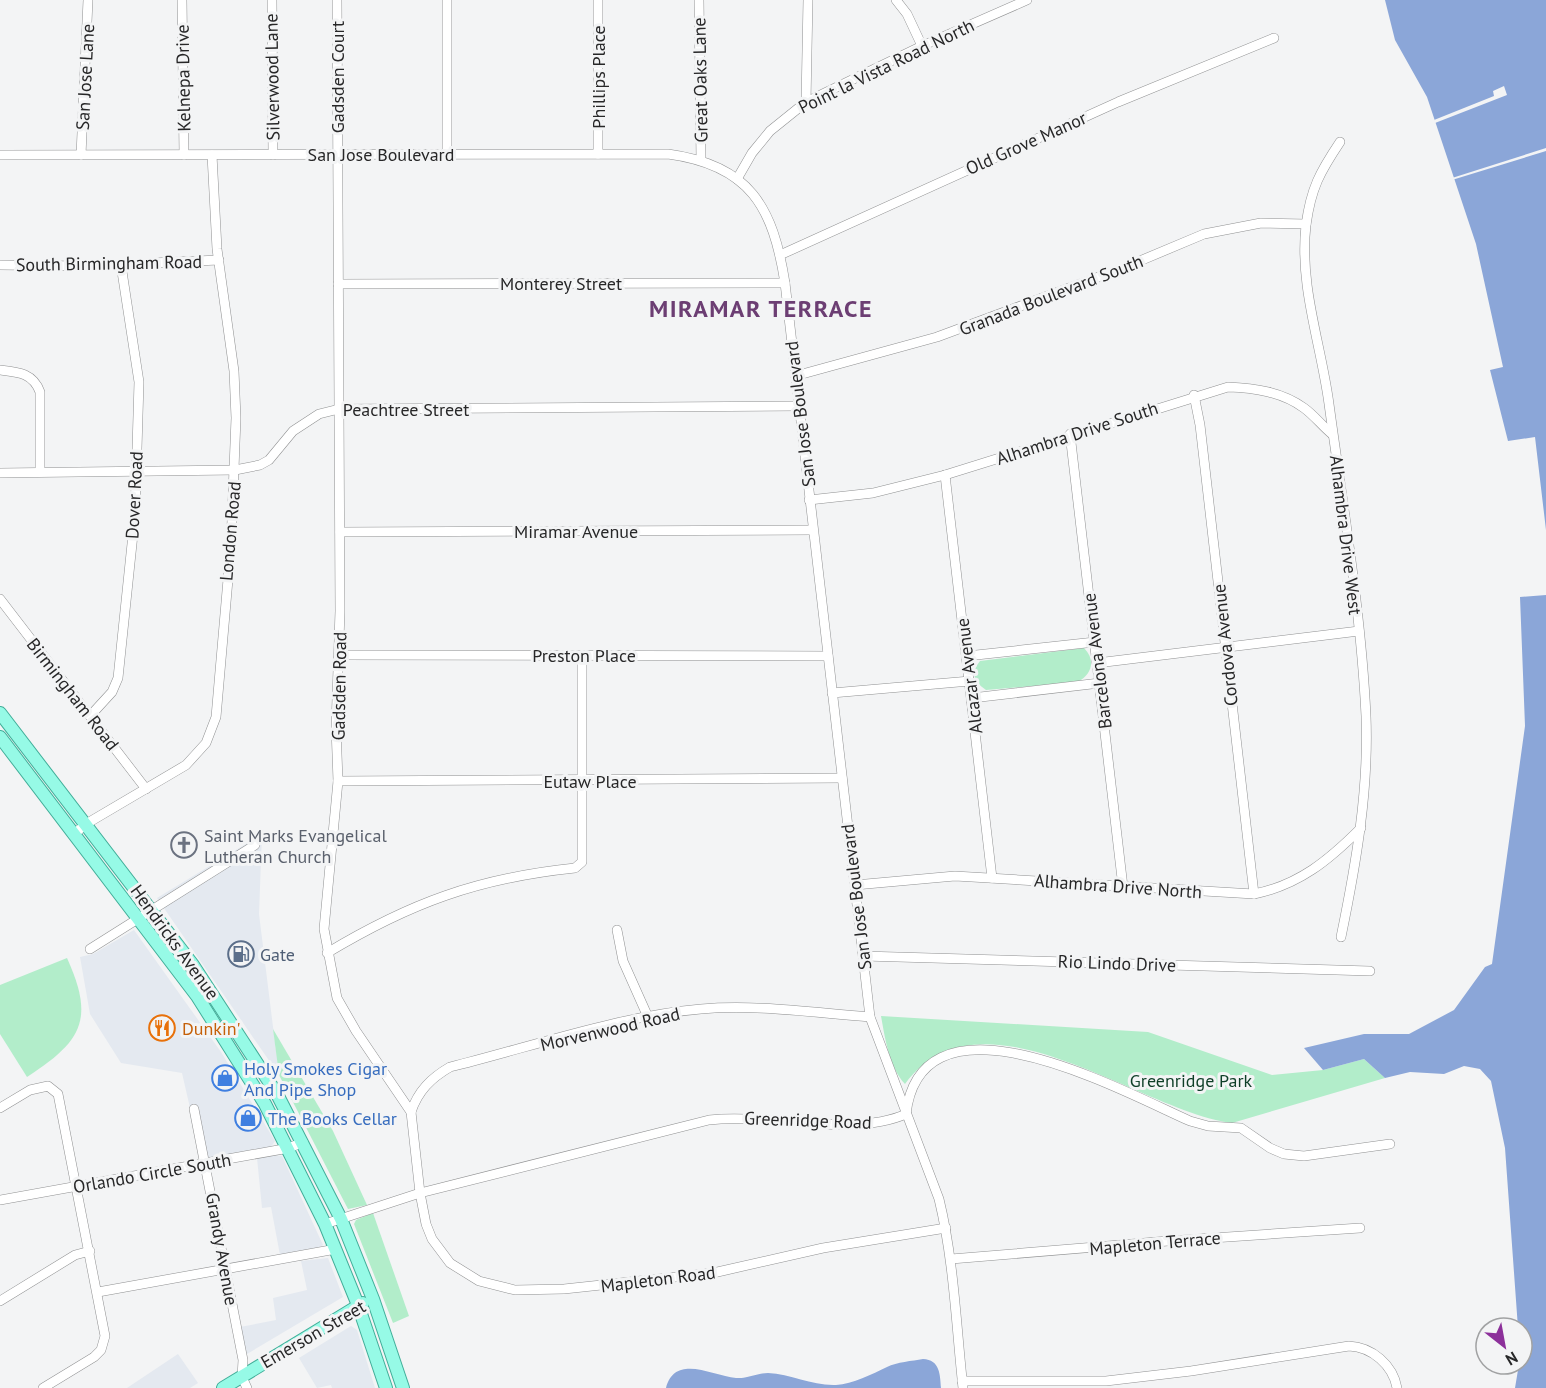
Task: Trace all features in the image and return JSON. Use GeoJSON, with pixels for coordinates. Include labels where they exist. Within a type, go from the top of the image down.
{"type":"FeatureCollection","features":[{"type":"Feature","properties":{"kind":"main road","name":"Hendricks Avenue"},"geometry":{"type":"LineString","coordinates":[[0,713],[152,909],[253,1053],[303,1142],[341,1219],[371,1295],[403,1388]]}},
{"type":"Feature","properties":{"kind":"main road"},"geometry":{"type":"LineString","coordinates":[[1,739],[14,731]]}},
{"type":"Feature","properties":{"kind":"main road","name":"Hendricks Avenue"},"geometry":{"type":"LineString","coordinates":[[1,739],[190,987],[234,1052],[289,1148],[326,1224],[358,1305],[386,1388]]}},
{"type":"Feature","properties":{"kind":"main road"},"geometry":{"type":"LineString","coordinates":[[190,987],[203,979]]}},
{"type":"Feature","properties":{"kind":"main road"},"geometry":{"type":"LineString","coordinates":[[336,1249],[350,1258],[357,1274],[371,1295]]}},
{"type":"Feature","properties":{"kind":"main road","name":"Emerson Street"},"geometry":{"type":"LineString","coordinates":[[223,1388],[244,1382],[371,1295]]}},
{"type":"Feature","properties":{"kind":"street","name":"San Jose Lane"},"geometry":{"type":"LineString","coordinates":[[81,155],[88,0]]}},
{"type":"Feature","properties":{"kind":"street","name":"Kelnepa Drive"},"geometry":{"type":"LineString","coordinates":[[182,0],[184,155]]}},
{"type":"Feature","properties":{"kind":"street","name":"Silverwood Lane"},"geometry":{"type":"LineString","coordinates":[[272,0],[273,155]]}},
{"type":"Feature","properties":{"kind":"street","name":"Gadsden Court"},"geometry":{"type":"LineString","coordinates":[[337,155],[338,0]]}},
{"type":"Feature","properties":{"kind":"street"},"geometry":{"type":"LineString","coordinates":[[447,0],[447,154]]}},
{"type":"Feature","properties":{"kind":"street","name":"Phillips Place"},"geometry":{"type":"LineString","coordinates":[[598,0],[598,154]]}},
{"type":"Feature","properties":{"kind":"street","name":"Great Oaks Lane"},"geometry":{"type":"LineString","coordinates":[[699,0],[701,160]]}},
{"type":"Feature","properties":{"kind":"street"},"geometry":{"type":"LineString","coordinates":[[807,102],[808,0]]}},
{"type":"Feature","properties":{"kind":"street"},"geometry":{"type":"LineString","coordinates":[[896,0],[907,14],[922,45]]}},
{"type":"Feature","properties":{"kind":"street","name":"Point la Vista Road North"},"geometry":{"type":"LineString","coordinates":[[737,179],[752,153],[770,131],[807,102],[922,45],[1027,0]]}},
{"type":"Feature","properties":{"kind":"street","name":"Old Grove Manor"},"geometry":{"type":"LineString","coordinates":[[780,255],[1118,102],[1274,38]]}},
{"type":"Feature","properties":{"kind":"street","name":"Alhambra Drive West"},"geometry":{"type":"LineString","coordinates":[[1340,142],[1316,180],[1306,224],[1304,269],[1326,382],[1332,434],[1343,492],[1359,631],[1366,724],[1366,762],[1361,828],[1341,937]]}},
{"type":"Feature","properties":{"kind":"street","name":"San Jose Boulevard"},"geometry":{"type":"LineString","coordinates":[[0,155],[668,154],[701,160],[737,179],[756,198],[768,217],[780,255],[784,283],[870,1017],[939,1199],[951,1259],[962,1384]]}},
{"type":"Feature","properties":{"kind":"street","name":"London Road"},"geometry":{"type":"LineString","coordinates":[[73,835],[86,824],[190,762],[206,743],[212,731],[231,544],[235,470],[234,371],[219,260],[212,155]]}},
{"type":"Feature","properties":{"kind":"street","name":"Gadsden Road"},"geometry":{"type":"LineString","coordinates":[[337,155],[340,532],[338,781],[332,861],[325,901],[327,953],[338,998],[356,1031],[411,1112],[420,1193]]}},
{"type":"Feature","properties":{"kind":"street","name":"Granada Boulevard South"},"geometry":{"type":"LineString","coordinates":[[795,376],[937,337],[1123,268],[1204,234],[1261,223],[1306,224]]}},
{"type":"Feature","properties":{"kind":"street","name":"South Birmingham Road"},"geometry":{"type":"LineString","coordinates":[[0,265],[121,265],[219,260]]}},
{"type":"Feature","properties":{"kind":"street","name":"Dover Road"},"geometry":{"type":"LineString","coordinates":[[90,716],[112,692],[118,678],[135,515],[139,382],[121,265]]}},
{"type":"Feature","properties":{"kind":"street","name":"Monterey Street"},"geometry":{"type":"LineString","coordinates":[[338,284],[784,283]]}},
{"type":"Feature","properties":{"kind":"street"},"geometry":{"type":"LineString","coordinates":[[0,370],[21,372],[37,384],[40,392],[40,472]]}},
{"type":"Feature","properties":{"kind":"street","name":"Alhambra Drive South"},"geometry":{"type":"LineString","coordinates":[[810,500],[873,493],[945,475],[1194,395],[1228,387],[1275,393],[1304,408],[1332,434]]}},
{"type":"Feature","properties":{"kind":"street","name":"Cordova Avenue"},"geometry":{"type":"LineString","coordinates":[[1194,395],[1200,425],[1254,894]]}},
{"type":"Feature","properties":{"kind":"street","name":"Peachtree Street"},"geometry":{"type":"LineString","coordinates":[[0,473],[235,470],[260,465],[269,460],[293,431],[319,414],[339,409],[798,406]]}},
{"type":"Feature","properties":{"kind":"street","name":"Barcelona Avenue"},"geometry":{"type":"LineString","coordinates":[[1070,434],[1123,887]]}},
{"type":"Feature","properties":{"kind":"street","name":"Alcazar Avenue"},"geometry":{"type":"LineString","coordinates":[[945,475],[992,878]]}},
{"type":"Feature","properties":{"kind":"street","name":"Miramar Avenue"},"geometry":{"type":"LineString","coordinates":[[340,532],[813,530]]}},
{"type":"Feature","properties":{"kind":"street","name":"Birmingham Road"},"geometry":{"type":"LineString","coordinates":[[0,599],[146,789]]}},
{"type":"Feature","properties":{"kind":"street"},"geometry":{"type":"LineString","coordinates":[[1097,663],[1359,631]]}},
{"type":"Feature","properties":{"kind":"street"},"geometry":{"type":"LineString","coordinates":[[966,657],[1095,642]]}},
{"type":"Feature","properties":{"kind":"street","name":"Preston Place"},"geometry":{"type":"LineString","coordinates":[[339,655],[828,656]]}},
{"type":"Feature","properties":{"kind":"street"},"geometry":{"type":"LineString","coordinates":[[327,953],[402,912],[450,893],[496,879],[575,868],[582,862],[582,655]]}},
{"type":"Feature","properties":{"kind":"street"},"geometry":{"type":"LineString","coordinates":[[832,693],[970,681]]}},
{"type":"Feature","properties":{"kind":"street"},"geometry":{"type":"LineString","coordinates":[[972,698],[1100,683]]}},
{"type":"Feature","properties":{"kind":"street","name":"Eutaw Place"},"geometry":{"type":"LineString","coordinates":[[338,781],[842,778]]}},
{"type":"Feature","properties":{"kind":"street","name":"Alhambra Drive North"},"geometry":{"type":"LineString","coordinates":[[855,885],[925,877],[992,878],[1254,894],[1269,891],[1311,873],[1361,828]]}},
{"type":"Feature","properties":{"kind":"street"},"geometry":{"type":"LineString","coordinates":[[90,949],[255,845]]}},
{"type":"Feature","properties":{"kind":"street"},"geometry":{"type":"LineString","coordinates":[[617,930],[623,961],[648,1017]]}},
{"type":"Feature","properties":{"kind":"street","name":"Rio Lindo Drive"},"geometry":{"type":"LineString","coordinates":[[863,956],[1370,971]]}},
{"type":"Feature","properties":{"kind":"street","name":"Morvenwood Road"},"geometry":{"type":"LineString","coordinates":[[411,1112],[416,1098],[425,1086],[450,1067],[648,1017],[702,1009],[750,1008],[870,1017]]}},
{"type":"Feature","properties":{"kind":"street"},"geometry":{"type":"LineString","coordinates":[[906,1114],[908,1098],[915,1082],[936,1061],[966,1050],[1002,1051],[1026,1055],[1074,1071],[1191,1121],[1208,1126],[1241,1128],[1284,1154],[1304,1156],[1390,1144]]}},
{"type":"Feature","properties":{"kind":"street"},"geometry":{"type":"LineString","coordinates":[[0,1108],[30,1090],[48,1086],[54,1088],[61,1101],[105,1336],[101,1350],[94,1357],[43,1388]]}},
{"type":"Feature","properties":{"kind":"street","name":"Grandy Avenue"},"geometry":{"type":"LineString","coordinates":[[194,1109],[243,1359],[244,1382]]}},
{"type":"Feature","properties":{"kind":"street","name":"Greenridge Road"},"geometry":{"type":"LineString","coordinates":[[326,1224],[420,1193],[709,1120],[747,1117],[861,1124],[889,1120],[906,1114]]}},
{"type":"Feature","properties":{"kind":"street","name":"Orlando Circle South"},"geometry":{"type":"LineString","coordinates":[[0,1200],[206,1164],[289,1148],[303,1142]]}},
{"type":"Feature","properties":{"kind":"street","name":"Mapleton Road"},"geometry":{"type":"LineString","coordinates":[[420,1193],[426,1224],[432,1239],[450,1263],[479,1281],[515,1290],[639,1283],[713,1273],[833,1246],[946,1228]]}},
{"type":"Feature","properties":{"kind":"street","name":"Mapleton Terrace"},"geometry":{"type":"LineString","coordinates":[[951,1259],[1360,1228]]}},
{"type":"Feature","properties":{"kind":"street"},"geometry":{"type":"LineString","coordinates":[[98,1292],[336,1249]]}},
{"type":"Feature","properties":{"kind":"street"},"geometry":{"type":"LineString","coordinates":[[0,1301],[75,1255],[90,1251]]}},
{"type":"Feature","properties":{"kind":"street"},"geometry":{"type":"LineString","coordinates":[[962,1384],[1106,1381],[1191,1371],[1349,1346],[1364,1348],[1380,1359],[1392,1373],[1397,1388]]}},
{"type":"Feature","properties":{"kind":"shaded area"},"geometry":{"type":"Polygon","coordinates":[[[262,834],[259,914],[279,1075],[157,898],[262,834]]]}},
{"type":"Feature","properties":{"kind":"shaded area"},"geometry":{"type":"Polygon","coordinates":[[[134,930],[221,1052],[275,1141],[271,1147],[207,1160],[190,1108],[182,1073],[121,1063],[90,1014],[80,957],[93,954],[134,930]]]}},
{"type":"Feature","properties":{"kind":"shaded area"},"geometry":{"type":"Polygon","coordinates":[[[282,1156],[323,1245],[315,1249],[280,1255],[271,1207],[262,1208],[257,1158],[282,1156]]]}},
{"type":"Feature","properties":{"kind":"shaded area"},"geometry":{"type":"Polygon","coordinates":[[[328,1258],[343,1297],[247,1354],[240,1327],[276,1320],[273,1298],[307,1290],[301,1261],[328,1258]]]}},
{"type":"Feature","properties":{"kind":"shaded area"},"geometry":{"type":"Polygon","coordinates":[[[351,1326],[357,1330],[375,1388],[332,1388],[331,1385],[317,1388],[299,1358],[351,1326]]]}},
{"type":"Feature","properties":{"kind":"shaded area"},"geometry":{"type":"Polygon","coordinates":[[[178,1354],[198,1383],[190,1388],[127,1388],[178,1354]]]}},
{"type":"Feature","properties":{"kind":"green space"},"geometry":{"type":"Polygon","coordinates":[[[1084,648],[1090,657],[1091,666],[1087,675],[1078,682],[986,690],[976,680],[974,673],[980,661],[1084,648]]]}},
{"type":"Feature","properties":{"kind":"green space"},"geometry":{"type":"Polygon","coordinates":[[[67,958],[76,979],[80,998],[81,1013],[78,1027],[71,1040],[60,1052],[27,1077],[0,1034],[0,985],[67,958]]]}},
{"type":"Feature","properties":{"kind":"green space","name":"Greenridge Park"},"geometry":{"type":"Polygon","coordinates":[[[881,1016],[1148,1032],[1272,1075],[1323,1070],[1364,1059],[1385,1078],[1232,1123],[1194,1114],[1062,1060],[1017,1047],[975,1045],[937,1055],[905,1084],[891,1061],[881,1016]]]}},
{"type":"Feature","properties":{"kind":"green space"},"geometry":{"type":"Polygon","coordinates":[[[273,1029],[333,1131],[367,1205],[348,1209],[279,1075],[273,1029]]]}},
{"type":"Feature","properties":{"kind":"green space"},"geometry":{"type":"Polygon","coordinates":[[[373,1213],[409,1316],[393,1323],[354,1224],[356,1220],[373,1213]]]}},
{"type":"Feature","properties":{"kind":"water"},"geometry":{"type":"Polygon","coordinates":[[[1385,0],[1546,0],[1546,530],[1535,437],[1508,441],[1490,370],[1503,367],[1476,244],[1427,97],[1395,40],[1385,0]]]}},
{"type":"Feature","properties":{"kind":"water"},"geometry":{"type":"Polygon","coordinates":[[[1546,595],[1546,1388],[1515,1388],[1517,1376],[1534,1376],[1534,1316],[1517,1316],[1505,1148],[1491,1081],[1480,1069],[1464,1066],[1444,1074],[1410,1072],[1385,1078],[1364,1059],[1323,1070],[1304,1048],[1364,1034],[1409,1034],[1454,1010],[1485,967],[1492,964],[1525,726],[1520,597],[1546,595]]]}},
{"type":"Feature","properties":{"kind":"water"},"geometry":{"type":"Polygon","coordinates":[[[923,1359],[936,1365],[941,1388],[666,1388],[671,1377],[678,1371],[686,1369],[736,1378],[764,1373],[777,1374],[819,1384],[836,1385],[856,1381],[895,1364],[923,1359]]]}},
{"type":"Feature","properties":{"kind":"pier"},"geometry":{"type":"Polygon","coordinates":[[[1504,86],[1507,95],[1435,123],[1434,120],[1494,96],[1493,91],[1504,86]]]}},
{"type":"Feature","properties":{"kind":"pier"},"geometry":{"type":"Polygon","coordinates":[[[1546,148],[1546,151],[1452,180],[1452,178],[1546,148]]]}},
{"type":"Feature","properties":{"kind":"place","name":"Saint Marks Evangelical Lutheran Church"},"geometry":{"type":"Point","coordinates":[184,845]}},
{"type":"Feature","properties":{"kind":"place","name":"Gate"},"geometry":{"type":"Point","coordinates":[241,954]}},
{"type":"Feature","properties":{"kind":"place","name":"Dunkin'"},"geometry":{"type":"Point","coordinates":[162,1028]}},
{"type":"Feature","properties":{"kind":"place","name":"Holy Smokes Cigar And Pipe Shop"},"geometry":{"type":"Point","coordinates":[225,1078]}},
{"type":"Feature","properties":{"kind":"place","name":"The Books Cellar"},"geometry":{"type":"Point","coordinates":[248,1118]}},
{"type":"Feature","properties":{"kind":"district","name":"MIRAMAR TERRACE"},"geometry":{"type":"Point","coordinates":[761,308]}}]}
